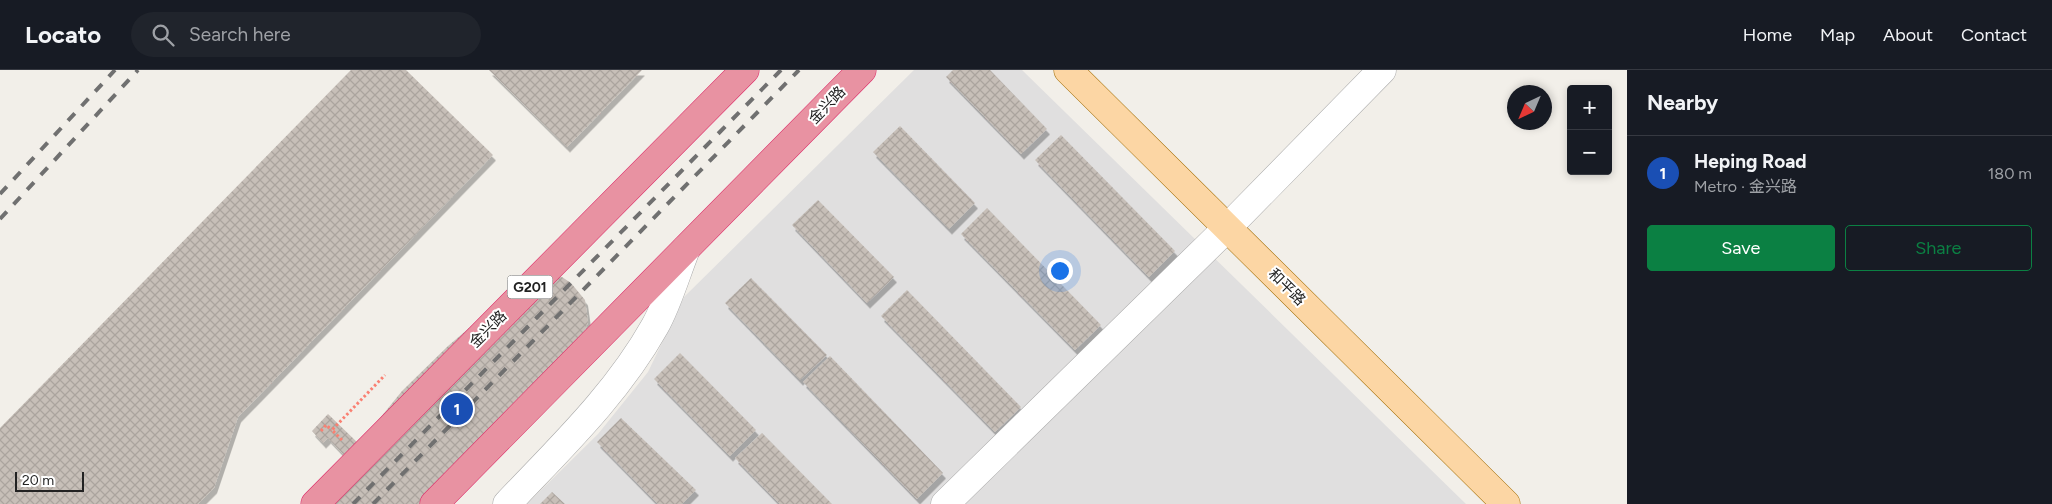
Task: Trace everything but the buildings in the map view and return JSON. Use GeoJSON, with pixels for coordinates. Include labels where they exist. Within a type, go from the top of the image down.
{"type":"FeatureCollection","features":[{"type":"Feature","properties":{"kind":"highway","name":"金兴路"},"geometry":{"type":"LineString","coordinates":[[315,504],[745,70]]}},
{"type":"Feature","properties":{"kind":"highway","name":"金兴路"},"geometry":{"type":"LineString","coordinates":[[434,504],[862,70]]}},
{"type":"Feature","properties":{"kind":"main road","name":"和平路"},"geometry":{"type":"LineString","coordinates":[[1068,70],[1506,504]]}},
{"type":"Feature","properties":{"kind":"street"},"geometry":{"type":"LineString","coordinates":[[945,504],[1227,228],[1382,70]]}},
{"type":"Feature","properties":{"kind":"street"},"geometry":{"type":"LineString","coordinates":[[507,504],[596,410],[630,366],[656,325],[686,249]]}},
{"type":"Feature","properties":{"kind":"path"},"geometry":{"type":"LineString","coordinates":[[332,430],[385,375]]}},
{"type":"Feature","properties":{"kind":"path"},"geometry":{"type":"LineString","coordinates":[[320,431],[326,425],[348,446]]}},
{"type":"Feature","properties":{"kind":"shaded area"},"geometry":{"type":"Polygon","coordinates":[[[914,70],[1022,70],[1466,504],[527,504],[598,434],[648,372],[684,297],[914,70]]]}},
{"type":"Feature","properties":{"kind":"railway"},"geometry":{"type":"LineString","coordinates":[[0,194],[115,70]]}},
{"type":"Feature","properties":{"kind":"railway"},"geometry":{"type":"LineString","coordinates":[[0,219],[138,70]]}},
{"type":"Feature","properties":{"kind":"railway"},"geometry":{"type":"LineString","coordinates":[[353,504],[781,70]]}},
{"type":"Feature","properties":{"kind":"railway"},"geometry":{"type":"LineString","coordinates":[[373,504],[799,70]]}},
{"type":"Feature","properties":{"kind":"place","name":"Heping Road"},"geometry":{"type":"Point","coordinates":[457,409]}}]}
